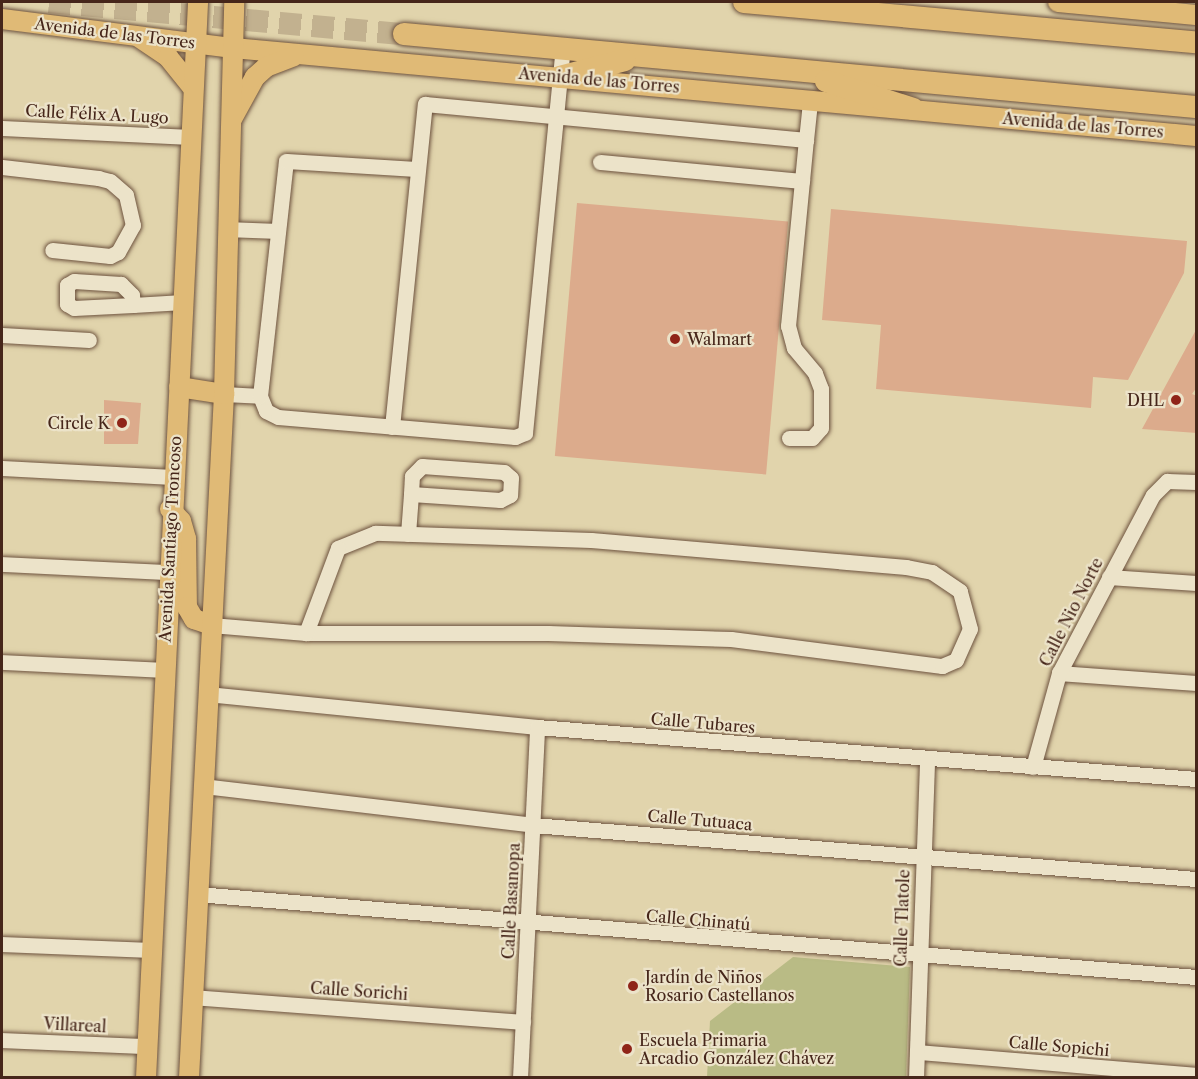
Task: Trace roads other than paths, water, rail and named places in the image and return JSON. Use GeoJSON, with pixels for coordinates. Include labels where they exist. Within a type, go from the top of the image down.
{"type":"FeatureCollection","features":[{"type":"Feature","properties":{"kind":"highway"},"geometry":{"type":"LineString","coordinates":[[744,2],[1197,42]]}},
{"type":"Feature","properties":{"kind":"highway","name":"Avenida de las Torres"},"geometry":{"type":"LineString","coordinates":[[404,34],[1197,107]]}},
{"type":"Feature","properties":{"kind":"highway"},"geometry":{"type":"LineString","coordinates":[[560,76],[642,55]]}},
{"type":"Feature","properties":{"kind":"highway"},"geometry":{"type":"LineString","coordinates":[[784,68],[913,109]]}},
{"type":"Feature","properties":{"kind":"main road","name":"Avenida Santiago Troncoso"},"geometry":{"type":"LineString","coordinates":[[146,1077],[170,509],[179,387],[198,2]]}},
{"type":"Feature","properties":{"kind":"main road"},"geometry":{"type":"LineString","coordinates":[[189,1077],[224,394],[228,126],[234,2]]}},
{"type":"Feature","properties":{"kind":"main road"},"geometry":{"type":"LineString","coordinates":[[1058,2],[1197,15]]}},
{"type":"Feature","properties":{"kind":"main road","name":"Avenida de las Torres"},"geometry":{"type":"LineString","coordinates":[[2,19],[232,48],[308,53],[1197,136]]}},
{"type":"Feature","properties":{"kind":"main road"},"geometry":{"type":"LineString","coordinates":[[135,35],[168,57],[193,88]]}},
{"type":"Feature","properties":{"kind":"main road"},"geometry":{"type":"LineString","coordinates":[[228,126],[260,72],[281,58],[308,53]]}},
{"type":"Feature","properties":{"kind":"main road"},"geometry":{"type":"LineString","coordinates":[[179,387],[224,394]]}},
{"type":"Feature","properties":{"kind":"main road"},"geometry":{"type":"LineString","coordinates":[[170,509],[182,521],[186,539],[187,607],[194,619],[211,625]]}},
{"type":"Feature","properties":{"kind":"street"},"geometry":{"type":"LineString","coordinates":[[417,169],[288,159],[261,396],[270,415],[515,437],[525,433],[563,48]]}},
{"type":"Feature","properties":{"kind":"street"},"geometry":{"type":"LineString","coordinates":[[789,438],[812,438],[821,428],[820,389],[815,373],[794,348],[788,326],[810,101]]}},
{"type":"Feature","properties":{"kind":"street"},"geometry":{"type":"LineString","coordinates":[[392,427],[425,104],[806,140]]}},
{"type":"Feature","properties":{"kind":"street","name":"Calle Félix A. Lugo"},"geometry":{"type":"LineString","coordinates":[[2,128],[191,137]]}},
{"type":"Feature","properties":{"kind":"street"},"geometry":{"type":"LineString","coordinates":[[600,162],[802,181]]}},
{"type":"Feature","properties":{"kind":"street"},"geometry":{"type":"LineString","coordinates":[[2,167],[98,178],[110,181],[126,195],[133,225],[118,252],[110,256],[52,250]]}},
{"type":"Feature","properties":{"kind":"street"},"geometry":{"type":"LineString","coordinates":[[226,229],[278,231]]}},
{"type":"Feature","properties":{"kind":"street"},"geometry":{"type":"LineString","coordinates":[[133,306],[183,302]]}},
{"type":"Feature","properties":{"kind":"street"},"geometry":{"type":"LineString","coordinates":[[2,335],[89,340]]}},
{"type":"Feature","properties":{"kind":"street"},"geometry":{"type":"LineString","coordinates":[[224,394],[261,396]]}},
{"type":"Feature","properties":{"kind":"street"},"geometry":{"type":"LineString","coordinates":[[408,534],[412,476],[422,466],[504,472],[511,478],[510,495],[500,500],[411,494]]}},
{"type":"Feature","properties":{"kind":"street"},"geometry":{"type":"LineString","coordinates":[[2,468],[173,477]]}},
{"type":"Feature","properties":{"kind":"street","name":"Calle Nio Norte"},"geometry":{"type":"LineString","coordinates":[[1034,767],[1059,673],[1109,577],[1163,483],[1197,482]]}},
{"type":"Feature","properties":{"kind":"street"},"geometry":{"type":"LineString","coordinates":[[211,625],[306,633],[548,633],[731,639],[942,666],[960,654],[970,629],[960,591],[932,572],[906,567],[591,540],[375,533],[338,548],[306,633]]}},
{"type":"Feature","properties":{"kind":"street"},"geometry":{"type":"LineString","coordinates":[[2,564],[168,572]]}},
{"type":"Feature","properties":{"kind":"street"},"geometry":{"type":"LineString","coordinates":[[1109,577],[1197,584]]}},
{"type":"Feature","properties":{"kind":"street"},"geometry":{"type":"LineString","coordinates":[[2,662],[163,669]]}},
{"type":"Feature","properties":{"kind":"street"},"geometry":{"type":"LineString","coordinates":[[1059,673],[1197,683]]}},
{"type":"Feature","properties":{"kind":"street","name":"Calle Tubares"},"geometry":{"type":"LineString","coordinates":[[207,694],[537,727],[1197,779]]}},
{"type":"Feature","properties":{"kind":"street","name":"Calle Basanopa"},"geometry":{"type":"LineString","coordinates":[[520,1077],[537,727]]}},
{"type":"Feature","properties":{"kind":"street","name":"Calle Tlatole"},"geometry":{"type":"LineString","coordinates":[[916,1077],[918,958],[927,759]]}},
{"type":"Feature","properties":{"kind":"street","name":"Calle Tutuaca"},"geometry":{"type":"LineString","coordinates":[[203,786],[533,825],[1197,879]]}},
{"type":"Feature","properties":{"kind":"street","name":"Calle Chinatú"},"geometry":{"type":"LineString","coordinates":[[197,894],[918,958],[1197,977]]}},
{"type":"Feature","properties":{"kind":"street"},"geometry":{"type":"LineString","coordinates":[[2,944],[150,950]]}},
{"type":"Feature","properties":{"kind":"street","name":"Calle Sorichi"},"geometry":{"type":"LineString","coordinates":[[192,997],[523,1022]]}},
{"type":"Feature","properties":{"kind":"street","name":"Villareal"},"geometry":{"type":"LineString","coordinates":[[2,1040],[147,1046]]}},
{"type":"Feature","properties":{"kind":"street","name":"Calle Sopichi"},"geometry":{"type":"LineString","coordinates":[[918,1052],[1197,1075]]}},
{"type":"Feature","properties":{"kind":"tunnel"},"geometry":{"type":"LineString","coordinates":[[49,2],[404,34]]}},
{"type":"Feature","properties":{"kind":"place","name":"Walmart"},"geometry":{"type":"Point","coordinates":[675,339]}},
{"type":"Feature","properties":{"kind":"place","name":"DHL"},"geometry":{"type":"Point","coordinates":[1176,400]}},
{"type":"Feature","properties":{"kind":"place","name":"Circle K"},"geometry":{"type":"Point","coordinates":[122,423]}},
{"type":"Feature","properties":{"kind":"place","name":"Jardín de Niños Rosario Castellanos"},"geometry":{"type":"Point","coordinates":[633,986]}},
{"type":"Feature","properties":{"kind":"place","name":"Escuela Primaria Arcadio González Chávez"},"geometry":{"type":"Point","coordinates":[627,1049]}}]}
